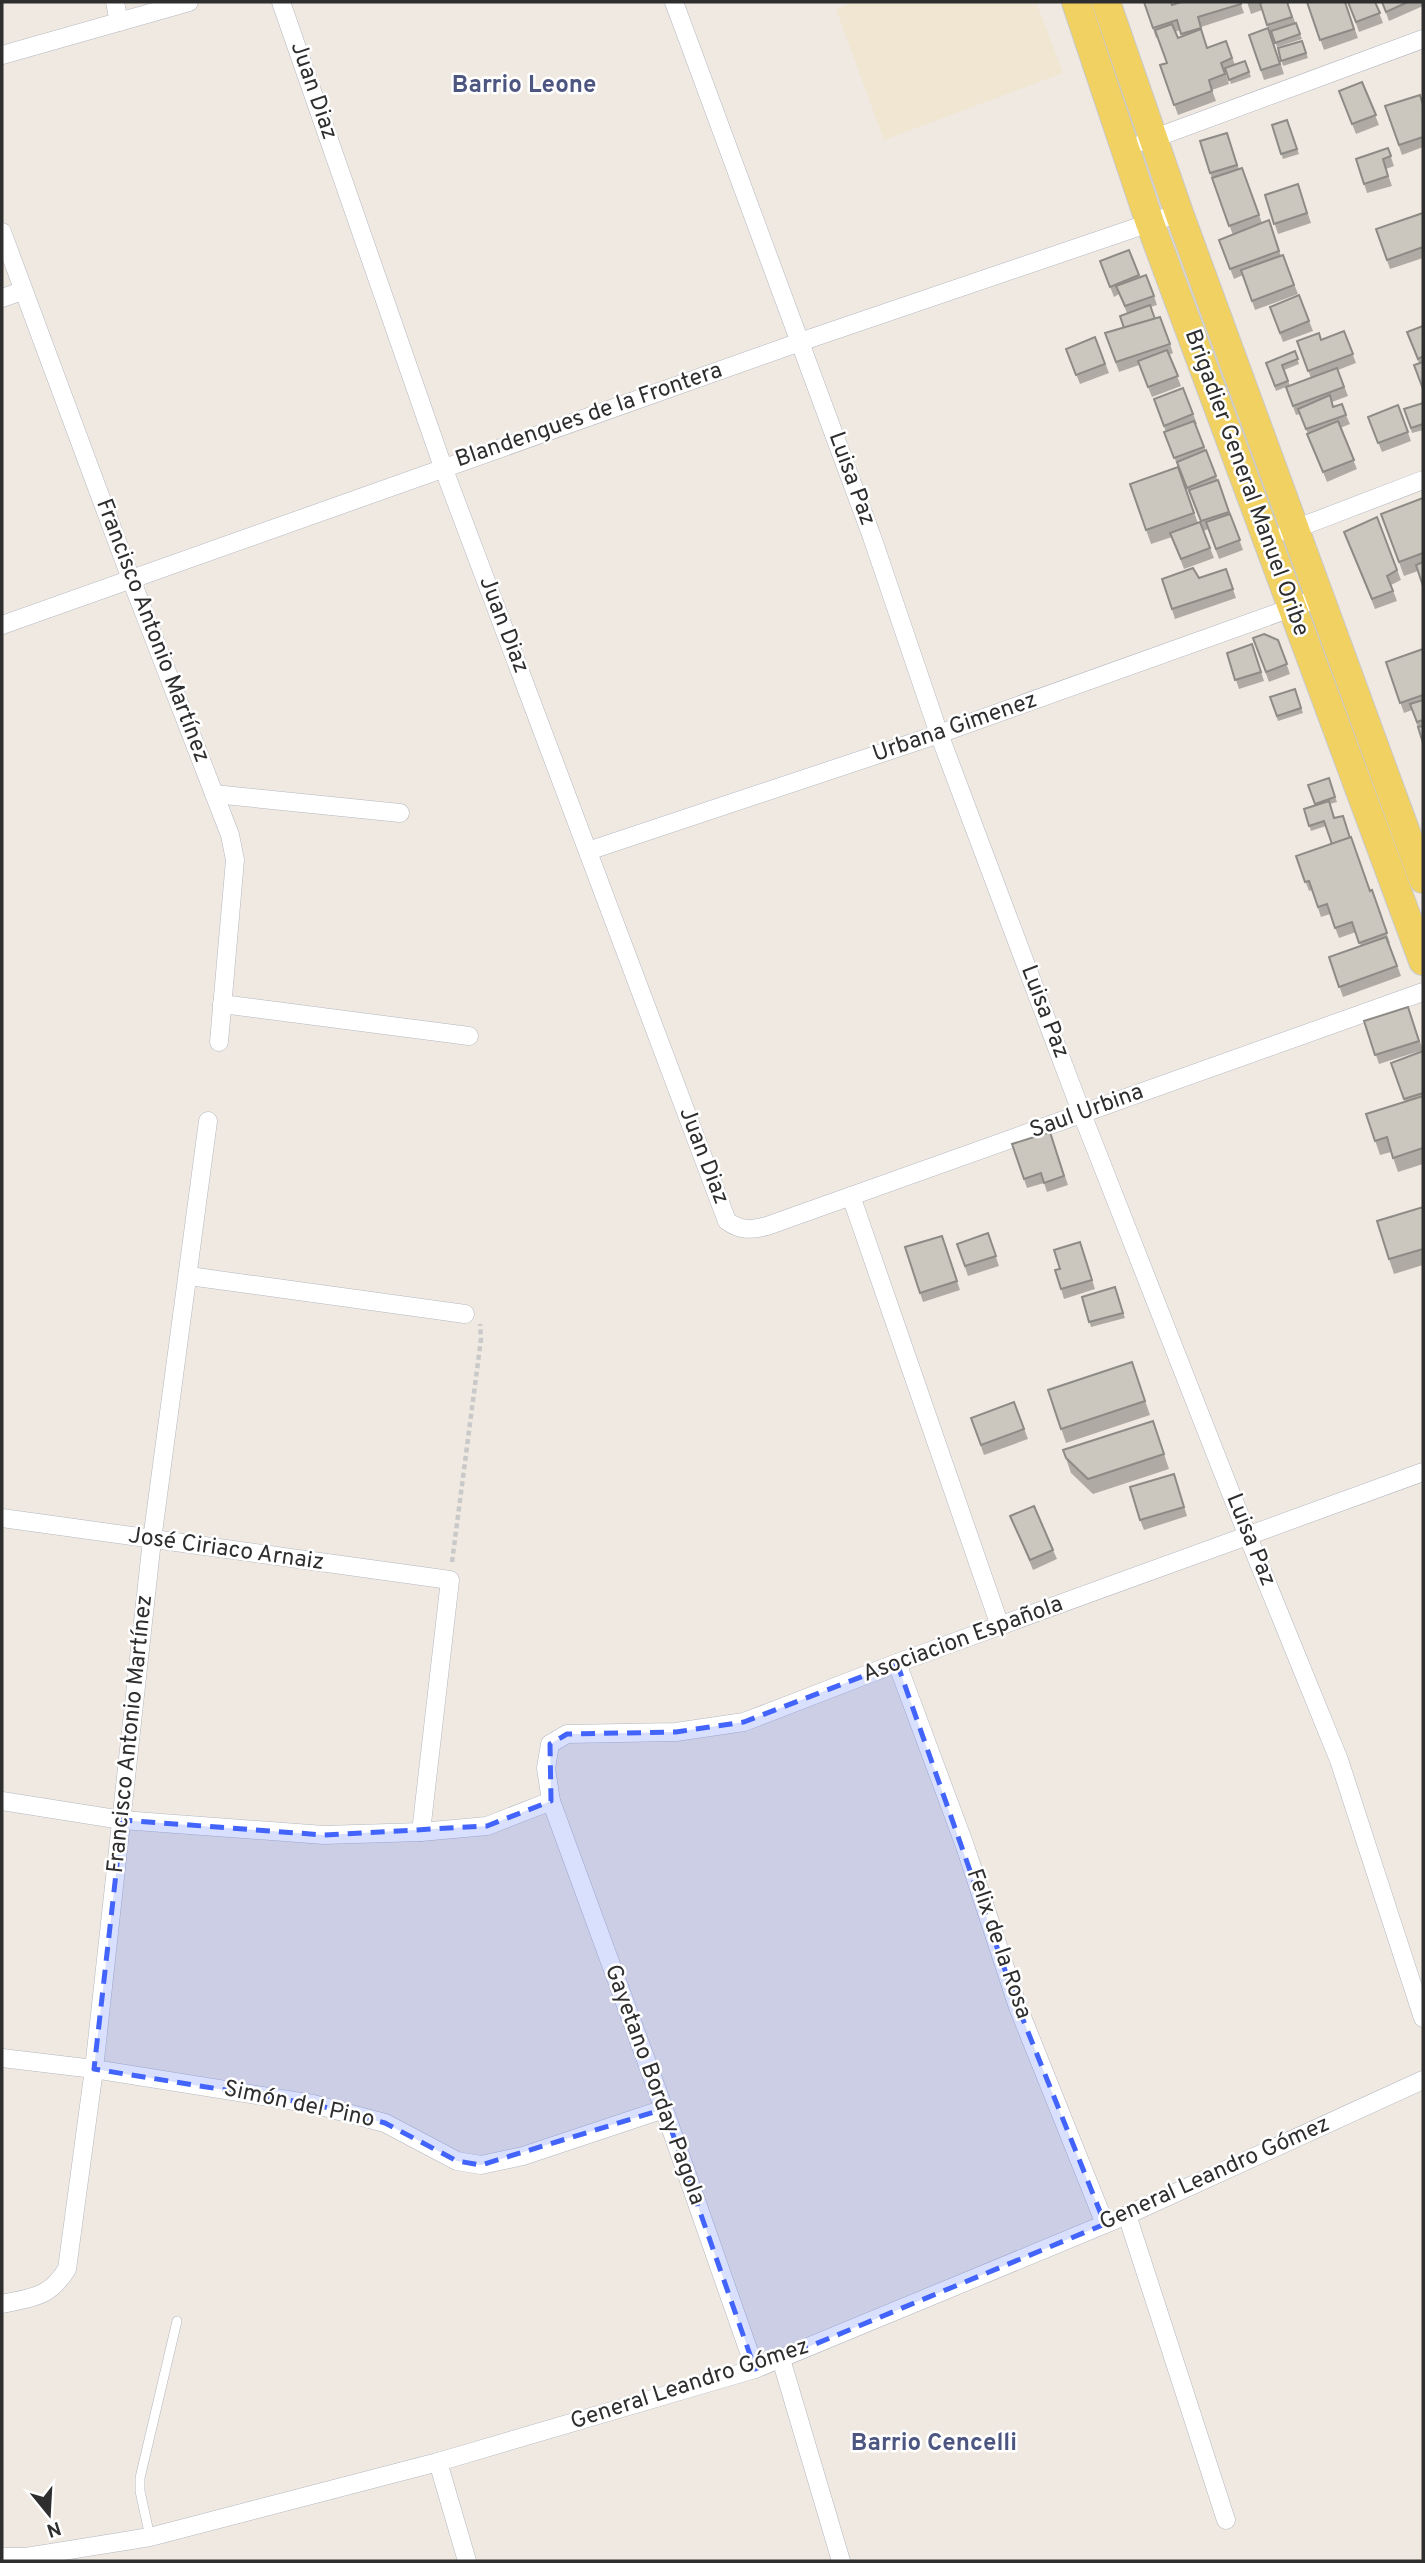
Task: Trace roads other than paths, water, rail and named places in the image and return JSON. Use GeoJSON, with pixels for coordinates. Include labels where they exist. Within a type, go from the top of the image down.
{"type":"FeatureCollection","features":[{"type":"Feature","properties":{"kind":"main road","name":"Brigadier General Manuel Oribe"},"geometry":{"type":"LineString","coordinates":[[1076,2],[1150,223],[1423,961]]}},
{"type":"Feature","properties":{"kind":"main road","name":"Brigadier General Manuel Oribe"},"geometry":{"type":"LineString","coordinates":[[1106,2],[1178,213],[1423,878]]}},
{"type":"Feature","properties":{"kind":"street"},"geometry":{"type":"LineString","coordinates":[[115,2],[119,22]]}},
{"type":"Feature","properties":{"kind":"street"},"geometry":{"type":"LineString","coordinates":[[2,55],[189,2]]}},
{"type":"Feature","properties":{"kind":"street","name":"Juan Diaz"},"geometry":{"type":"LineString","coordinates":[[281,2],[443,467],[727,1221],[737,1228],[750,1230]]}},
{"type":"Feature","properties":{"kind":"street","name":"Luisa Paz"},"geometry":{"type":"LineString","coordinates":[[674,2],[872,537],[939,734],[1082,1114],[1339,1760],[1423,2018]]}},
{"type":"Feature","properties":{"kind":"street"},"geometry":{"type":"LineString","coordinates":[[1126,148],[1423,39]]}},
{"type":"Feature","properties":{"kind":"street","name":"Blandengues de la Frontera"},"geometry":{"type":"LineString","coordinates":[[2,625],[443,467],[1178,213]]}},
{"type":"Feature","properties":{"kind":"street","name":"Francisco Antonio Martínez"},"geometry":{"type":"LineString","coordinates":[[2,232],[22,291],[230,835],[235,860],[219,1042]]}},
{"type":"Feature","properties":{"kind":"street"},"geometry":{"type":"LineString","coordinates":[[2,298],[22,291]]}},
{"type":"Feature","properties":{"kind":"street"},"geometry":{"type":"LineString","coordinates":[[1267,539],[1423,480]]}},
{"type":"Feature","properties":{"kind":"street","name":"Urbana Gimenez"},"geometry":{"type":"LineString","coordinates":[[588,851],[939,734],[1319,598]]}},
{"type":"Feature","properties":{"kind":"street"},"geometry":{"type":"LineString","coordinates":[[214,794],[400,813]]}},
{"type":"Feature","properties":{"kind":"street","name":"Saul Urbina"},"geometry":{"type":"LineString","coordinates":[[750,1230],[1423,992]]}},
{"type":"Feature","properties":{"kind":"street"},"geometry":{"type":"LineString","coordinates":[[222,1004],[469,1036]]}},
{"type":"Feature","properties":{"kind":"street","name":"Francisco Antonio Martínez"},"geometry":{"type":"LineString","coordinates":[[2,2304],[42,2295],[58,2284],[67,2269],[94,2068],[152,1539],[208,1121]]}},
{"type":"Feature","properties":{"kind":"street"},"geometry":{"type":"LineString","coordinates":[[851,1196],[1000,1626]]}},
{"type":"Feature","properties":{"kind":"street"},"geometry":{"type":"LineString","coordinates":[[189,1276],[466,1314]]}},
{"type":"Feature","properties":{"kind":"street","name":"Asociacion Española"},"geometry":{"type":"LineString","coordinates":[[551,1801],[546,1769],[550,1744],[567,1734],[676,1731],[744,1723],[897,1663],[1423,1472]]}},
{"type":"Feature","properties":{"kind":"street","name":"José Ciriaco Arnaiz"},"geometry":{"type":"LineString","coordinates":[[2,1518],[450,1580],[421,1832]]}},
{"type":"Feature","properties":{"kind":"street","name":"Felix de la Rosa"},"geometry":{"type":"LineString","coordinates":[[897,1663],[965,1846],[1018,2007],[1105,2224]]}},
{"type":"Feature","properties":{"kind":"street"},"geometry":{"type":"LineString","coordinates":[[2,1801],[122,1821],[324,1835],[421,1832],[487,1826],[551,1801]]}},
{"type":"Feature","properties":{"kind":"street","name":"Gayetano Borday Pagola"},"geometry":{"type":"LineString","coordinates":[[551,1801],[664,2109],[755,2369]]}},
{"type":"Feature","properties":{"kind":"street","name":"Simón del Pino"},"geometry":{"type":"LineString","coordinates":[[2,2058],[94,2068],[313,2104],[385,2123],[457,2161],[481,2165],[523,2156],[664,2109]]}},
{"type":"Feature","properties":{"kind":"street","name":"General Leandro Gómez"},"geometry":{"type":"LineString","coordinates":[[2,2557],[26,2557],[150,2537],[438,2462],[755,2369],[1105,2224],[1423,2080]]}},
{"type":"Feature","properties":{"kind":"street"},"geometry":{"type":"LineString","coordinates":[[1128,2214],[1226,2520]]}},
{"type":"Feature","properties":{"kind":"street"},"geometry":{"type":"LineString","coordinates":[[781,2359],[841,2561]]}},
{"type":"Feature","properties":{"kind":"street"},"geometry":{"type":"LineString","coordinates":[[438,2462],[467,2561]]}},
{"type":"Feature","properties":{"kind":"lane"},"geometry":{"type":"LineString","coordinates":[[150,2537],[140,2491],[140,2478],[177,2321]]}},
{"type":"Feature","properties":{"kind":"district","name":"Barrio Leone"},"geometry":{"type":"Point","coordinates":[524,86]}},
{"type":"Feature","properties":{"kind":"district","name":"Barrio Cencelli"},"geometry":{"type":"Point","coordinates":[934,2444]}}]}
